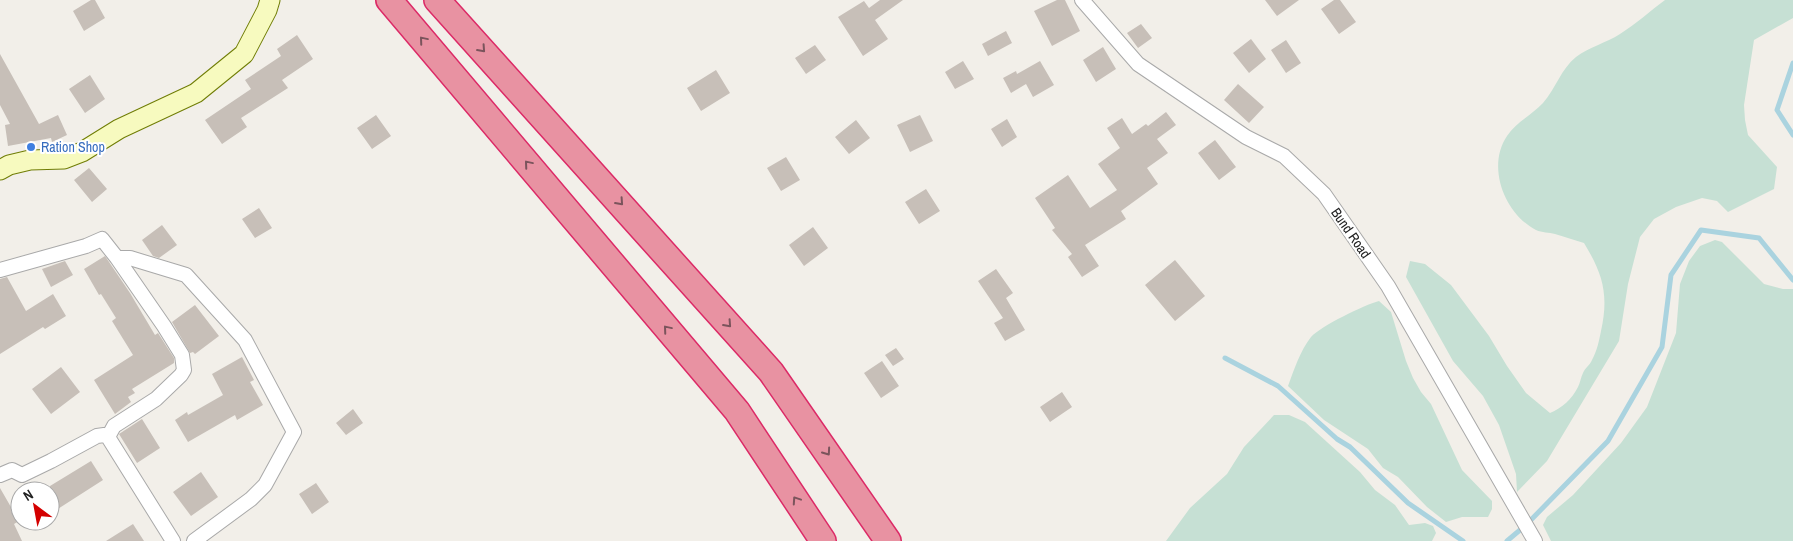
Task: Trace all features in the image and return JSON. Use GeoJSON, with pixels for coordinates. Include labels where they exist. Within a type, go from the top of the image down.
{"type":"FeatureCollection","features":[{"type":"Feature","properties":{"kind":"highway"},"geometry":{"type":"LineString","coordinates":[[389,0],[737,411],[823,541]]}},
{"type":"Feature","properties":{"kind":"highway"},"geometry":{"type":"LineString","coordinates":[[437,0],[771,372],[888,541]]}},
{"type":"Feature","properties":{"kind":"main road"},"geometry":{"type":"LineString","coordinates":[[0,170],[9,165],[30,160],[64,159],[82,152],[118,129],[196,93],[244,54],[267,10],[270,0]]}},
{"type":"Feature","properties":{"kind":"street","name":"Bund Road"},"geometry":{"type":"LineString","coordinates":[[1082,0],[1138,64],[1246,137],[1284,156],[1324,194],[1388,286],[1535,541]]}},
{"type":"Feature","properties":{"kind":"street"},"geometry":{"type":"LineString","coordinates":[[0,270],[102,240],[117,258],[164,326],[182,355],[184,370],[156,399],[114,426],[108,437]]}},
{"type":"Feature","properties":{"kind":"street"},"geometry":{"type":"LineString","coordinates":[[117,258],[130,258],[186,275],[245,340],[294,432],[265,485],[251,499],[194,541]]}},
{"type":"Feature","properties":{"kind":"street"},"geometry":{"type":"LineString","coordinates":[[0,475],[12,470],[22,475],[51,462],[97,436],[104,435],[108,437],[173,541]]}},
{"type":"Feature","properties":{"kind":"green space"},"geometry":{"type":"Polygon","coordinates":[[[1665,0],[1793,0],[1793,18],[1754,40],[1744,105],[1748,135],[1777,167],[1774,189],[1728,212],[1717,201],[1702,198],[1676,207],[1654,219],[1640,237],[1628,284],[1619,341],[1547,461],[1517,492],[1516,474],[1499,425],[1483,396],[1453,361],[1406,277],[1410,261],[1425,264],[1451,285],[1489,336],[1526,393],[1550,413],[1559,409],[1570,399],[1576,391],[1583,373],[1591,362],[1598,346],[1604,306],[1603,285],[1596,265],[1584,243],[1553,233],[1536,230],[1515,213],[1502,189],[1498,162],[1501,148],[1511,131],[1543,103],[1566,67],[1576,57],[1586,50],[1620,34],[1665,0]]]}},
{"type":"Feature","properties":{"kind":"green space"},"geometry":{"type":"Polygon","coordinates":[[[1715,240],[1722,242],[1764,284],[1783,289],[1793,289],[1793,541],[1551,541],[1543,525],[1547,517],[1573,495],[1621,443],[1647,407],[1676,333],[1680,284],[1689,261],[1700,246],[1715,240]]]}},
{"type":"Feature","properties":{"kind":"green space"},"geometry":{"type":"Polygon","coordinates":[[[1379,301],[1391,312],[1413,378],[1431,404],[1462,470],[1492,501],[1492,509],[1488,517],[1462,517],[1446,522],[1427,507],[1398,477],[1383,468],[1368,449],[1324,420],[1288,386],[1300,354],[1316,332],[1343,316],[1379,301]]]}},
{"type":"Feature","properties":{"kind":"green space"},"geometry":{"type":"Polygon","coordinates":[[[1274,415],[1289,415],[1305,422],[1360,472],[1375,490],[1395,505],[1409,525],[1425,523],[1433,526],[1436,533],[1432,541],[1166,541],[1190,508],[1227,474],[1244,447],[1274,415]]]}},
{"type":"Feature","properties":{"kind":"building"},"geometry":{"type":"Polygon","coordinates":[[[91,0],[95,0],[105,18],[84,31],[73,11],[91,0]]]}},
{"type":"Feature","properties":{"kind":"building"},"geometry":{"type":"Polygon","coordinates":[[[880,0],[903,0],[875,20],[888,39],[863,56],[838,17],[864,1],[869,8],[880,0]]]}},
{"type":"Feature","properties":{"kind":"building"},"geometry":{"type":"Polygon","coordinates":[[[1057,0],[1065,0],[1080,31],[1052,46],[1034,11],[1057,0]]]}},
{"type":"Feature","properties":{"kind":"building"},"geometry":{"type":"Polygon","coordinates":[[[1265,0],[1299,0],[1277,16],[1265,0]]]}},
{"type":"Feature","properties":{"kind":"building"},"geometry":{"type":"Polygon","coordinates":[[[1334,0],[1340,0],[1356,22],[1339,34],[1321,9],[1334,0]]]}},
{"type":"Feature","properties":{"kind":"building"},"geometry":{"type":"Polygon","coordinates":[[[1141,24],[1152,38],[1138,48],[1127,33],[1141,24]]]}},
{"type":"Feature","properties":{"kind":"building"},"geometry":{"type":"Polygon","coordinates":[[[1006,31],[1012,43],[988,56],[982,44],[1006,31]]]}},
{"type":"Feature","properties":{"kind":"building"},"geometry":{"type":"Polygon","coordinates":[[[297,35],[313,59],[282,80],[288,88],[241,118],[247,127],[222,144],[205,120],[251,89],[245,80],[281,56],[277,49],[297,35]]]}},
{"type":"Feature","properties":{"kind":"building"},"geometry":{"type":"Polygon","coordinates":[[[1251,39],[1266,59],[1249,73],[1233,53],[1251,39]]]}},
{"type":"Feature","properties":{"kind":"building"},"geometry":{"type":"Polygon","coordinates":[[[1286,40],[1301,63],[1286,73],[1271,50],[1286,40]]]}},
{"type":"Feature","properties":{"kind":"building"},"geometry":{"type":"Polygon","coordinates":[[[815,45],[826,60],[806,74],[795,58],[815,45]]]}},
{"type":"Feature","properties":{"kind":"building"},"geometry":{"type":"Polygon","coordinates":[[[1103,47],[1116,69],[1096,82],[1083,60],[1103,47]]]}},
{"type":"Feature","properties":{"kind":"building"},"geometry":{"type":"Polygon","coordinates":[[[0,54],[39,124],[58,115],[67,135],[52,142],[51,138],[8,146],[5,125],[10,124],[0,105],[0,54]]]}},
{"type":"Feature","properties":{"kind":"building"},"geometry":{"type":"Polygon","coordinates":[[[963,61],[974,79],[955,89],[945,72],[963,61]]]}},
{"type":"Feature","properties":{"kind":"building"},"geometry":{"type":"Polygon","coordinates":[[[1040,61],[1054,85],[1033,97],[1026,84],[1011,93],[1003,78],[1016,71],[1017,74],[1040,61]]]}},
{"type":"Feature","properties":{"kind":"building"},"geometry":{"type":"Polygon","coordinates":[[[716,70],[730,93],[701,111],[687,88],[716,70]]]}},
{"type":"Feature","properties":{"kind":"building"},"geometry":{"type":"Polygon","coordinates":[[[90,75],[105,99],[85,113],[69,89],[90,75]]]}},
{"type":"Feature","properties":{"kind":"building"},"geometry":{"type":"Polygon","coordinates":[[[1238,84],[1264,107],[1249,123],[1224,100],[1238,84]]]}},
{"type":"Feature","properties":{"kind":"building"},"geometry":{"type":"Polygon","coordinates":[[[1166,112],[1176,125],[1157,139],[1168,153],[1147,168],[1158,184],[1121,211],[1126,219],[1085,245],[1099,266],[1082,277],[1068,257],[1072,254],[1052,230],[1055,228],[1035,198],[1068,175],[1090,208],[1117,190],[1098,164],[1120,148],[1107,128],[1122,118],[1132,134],[1146,124],[1148,126],[1166,112]]]}},
{"type":"Feature","properties":{"kind":"building"},"geometry":{"type":"Polygon","coordinates":[[[376,115],[391,136],[372,149],[357,128],[376,115]]]}},
{"type":"Feature","properties":{"kind":"building"},"geometry":{"type":"Polygon","coordinates":[[[920,115],[933,141],[910,152],[897,125],[920,115]]]}},
{"type":"Feature","properties":{"kind":"building"},"geometry":{"type":"Polygon","coordinates":[[[1007,119],[1017,137],[1002,147],[991,129],[1007,119]]]}},
{"type":"Feature","properties":{"kind":"building"},"geometry":{"type":"Polygon","coordinates":[[[856,120],[870,138],[849,154],[835,137],[856,120]]]}},
{"type":"Feature","properties":{"kind":"building"},"geometry":{"type":"Polygon","coordinates":[[[1215,140],[1236,167],[1219,180],[1198,153],[1215,140]]]}},
{"type":"Feature","properties":{"kind":"building"},"geometry":{"type":"Polygon","coordinates":[[[786,157],[800,180],[781,191],[767,168],[786,157]]]}},
{"type":"Feature","properties":{"kind":"building"},"geometry":{"type":"Polygon","coordinates":[[[89,168],[107,189],[92,202],[74,180],[89,168]]]}},
{"type":"Feature","properties":{"kind":"building"},"geometry":{"type":"Polygon","coordinates":[[[926,189],[940,211],[919,224],[905,202],[926,189]]]}},
{"type":"Feature","properties":{"kind":"building"},"geometry":{"type":"Polygon","coordinates":[[[259,208],[272,228],[255,238],[242,219],[259,208]]]}},
{"type":"Feature","properties":{"kind":"building"},"geometry":{"type":"Polygon","coordinates":[[[162,225],[177,245],[159,258],[153,256],[142,240],[162,225]]]}},
{"type":"Feature","properties":{"kind":"building"},"geometry":{"type":"Polygon","coordinates":[[[813,227],[828,248],[804,266],[789,245],[813,227]]]}},
{"type":"Feature","properties":{"kind":"building"},"geometry":{"type":"Polygon","coordinates":[[[105,256],[155,335],[158,333],[174,358],[174,363],[132,389],[135,393],[128,397],[131,402],[115,414],[94,380],[133,355],[112,321],[116,318],[101,294],[99,295],[84,269],[105,256]]]}},
{"type":"Feature","properties":{"kind":"building"},"geometry":{"type":"Polygon","coordinates":[[[1175,260],[1205,296],[1175,321],[1145,285],[1175,260]]]}},
{"type":"Feature","properties":{"kind":"building"},"geometry":{"type":"Polygon","coordinates":[[[65,261],[73,275],[51,287],[42,269],[65,261]]]}},
{"type":"Feature","properties":{"kind":"building"},"geometry":{"type":"Polygon","coordinates":[[[996,269],[1013,293],[1006,298],[1025,330],[1005,341],[994,323],[1003,318],[978,281],[996,269]]]}},
{"type":"Feature","properties":{"kind":"building"},"geometry":{"type":"Polygon","coordinates":[[[7,277],[26,311],[53,294],[66,316],[45,329],[43,327],[0,354],[0,279],[7,277]]]}},
{"type":"Feature","properties":{"kind":"building"},"geometry":{"type":"Polygon","coordinates":[[[195,305],[219,336],[195,354],[193,352],[190,353],[172,322],[195,305]]]}},
{"type":"Feature","properties":{"kind":"building"},"geometry":{"type":"Polygon","coordinates":[[[896,348],[904,359],[893,366],[885,355],[896,348]]]}},
{"type":"Feature","properties":{"kind":"building"},"geometry":{"type":"Polygon","coordinates":[[[242,357],[254,380],[250,382],[263,405],[237,420],[235,415],[188,442],[175,420],[187,412],[188,415],[223,395],[212,374],[242,357]]]}},
{"type":"Feature","properties":{"kind":"building"},"geometry":{"type":"Polygon","coordinates":[[[882,361],[899,386],[881,398],[864,373],[882,361]]]}},
{"type":"Feature","properties":{"kind":"building"},"geometry":{"type":"Polygon","coordinates":[[[61,367],[80,392],[51,414],[32,389],[61,367]]]}},
{"type":"Feature","properties":{"kind":"building"},"geometry":{"type":"Polygon","coordinates":[[[1062,392],[1072,407],[1050,422],[1040,407],[1062,392]]]}},
{"type":"Feature","properties":{"kind":"building"},"geometry":{"type":"Polygon","coordinates":[[[353,409],[363,423],[346,435],[336,423],[353,409]]]}},
{"type":"Feature","properties":{"kind":"building"},"geometry":{"type":"Polygon","coordinates":[[[142,419],[160,448],[137,463],[119,434],[142,419]]]}},
{"type":"Feature","properties":{"kind":"building"},"geometry":{"type":"Polygon","coordinates":[[[91,461],[103,480],[60,508],[60,481],[58,481],[91,461]]]}},
{"type":"Feature","properties":{"kind":"building"},"geometry":{"type":"Polygon","coordinates":[[[201,472],[218,497],[191,516],[173,492],[201,472]]]}},
{"type":"Feature","properties":{"kind":"building"},"geometry":{"type":"Polygon","coordinates":[[[316,483],[329,502],[312,514],[299,494],[316,483]]]}},
{"type":"Feature","properties":{"kind":"building"},"geometry":{"type":"Polygon","coordinates":[[[0,488],[10,505],[10,531],[17,531],[22,541],[0,541],[0,488]]]}},
{"type":"Feature","properties":{"kind":"building"},"geometry":{"type":"Polygon","coordinates":[[[133,524],[144,541],[106,541],[133,524]]]}},
{"type":"Feature","properties":{"kind":"waterway"},"geometry":{"type":"LineString","coordinates":[[1793,63],[1777,110],[1793,135]]}},
{"type":"Feature","properties":{"kind":"waterway"},"geometry":{"type":"LineString","coordinates":[[1507,541],[1526,525],[1608,441],[1662,347],[1671,275],[1701,230],[1759,238],[1793,280]]}},
{"type":"Feature","properties":{"kind":"waterway"},"geometry":{"type":"LineString","coordinates":[[1225,358],[1278,386],[1337,439],[1350,447],[1408,503],[1463,541]]}},
{"type":"Feature","properties":{"kind":"place","name":"Ration Shop"},"geometry":{"type":"Point","coordinates":[31,147]}}]}
